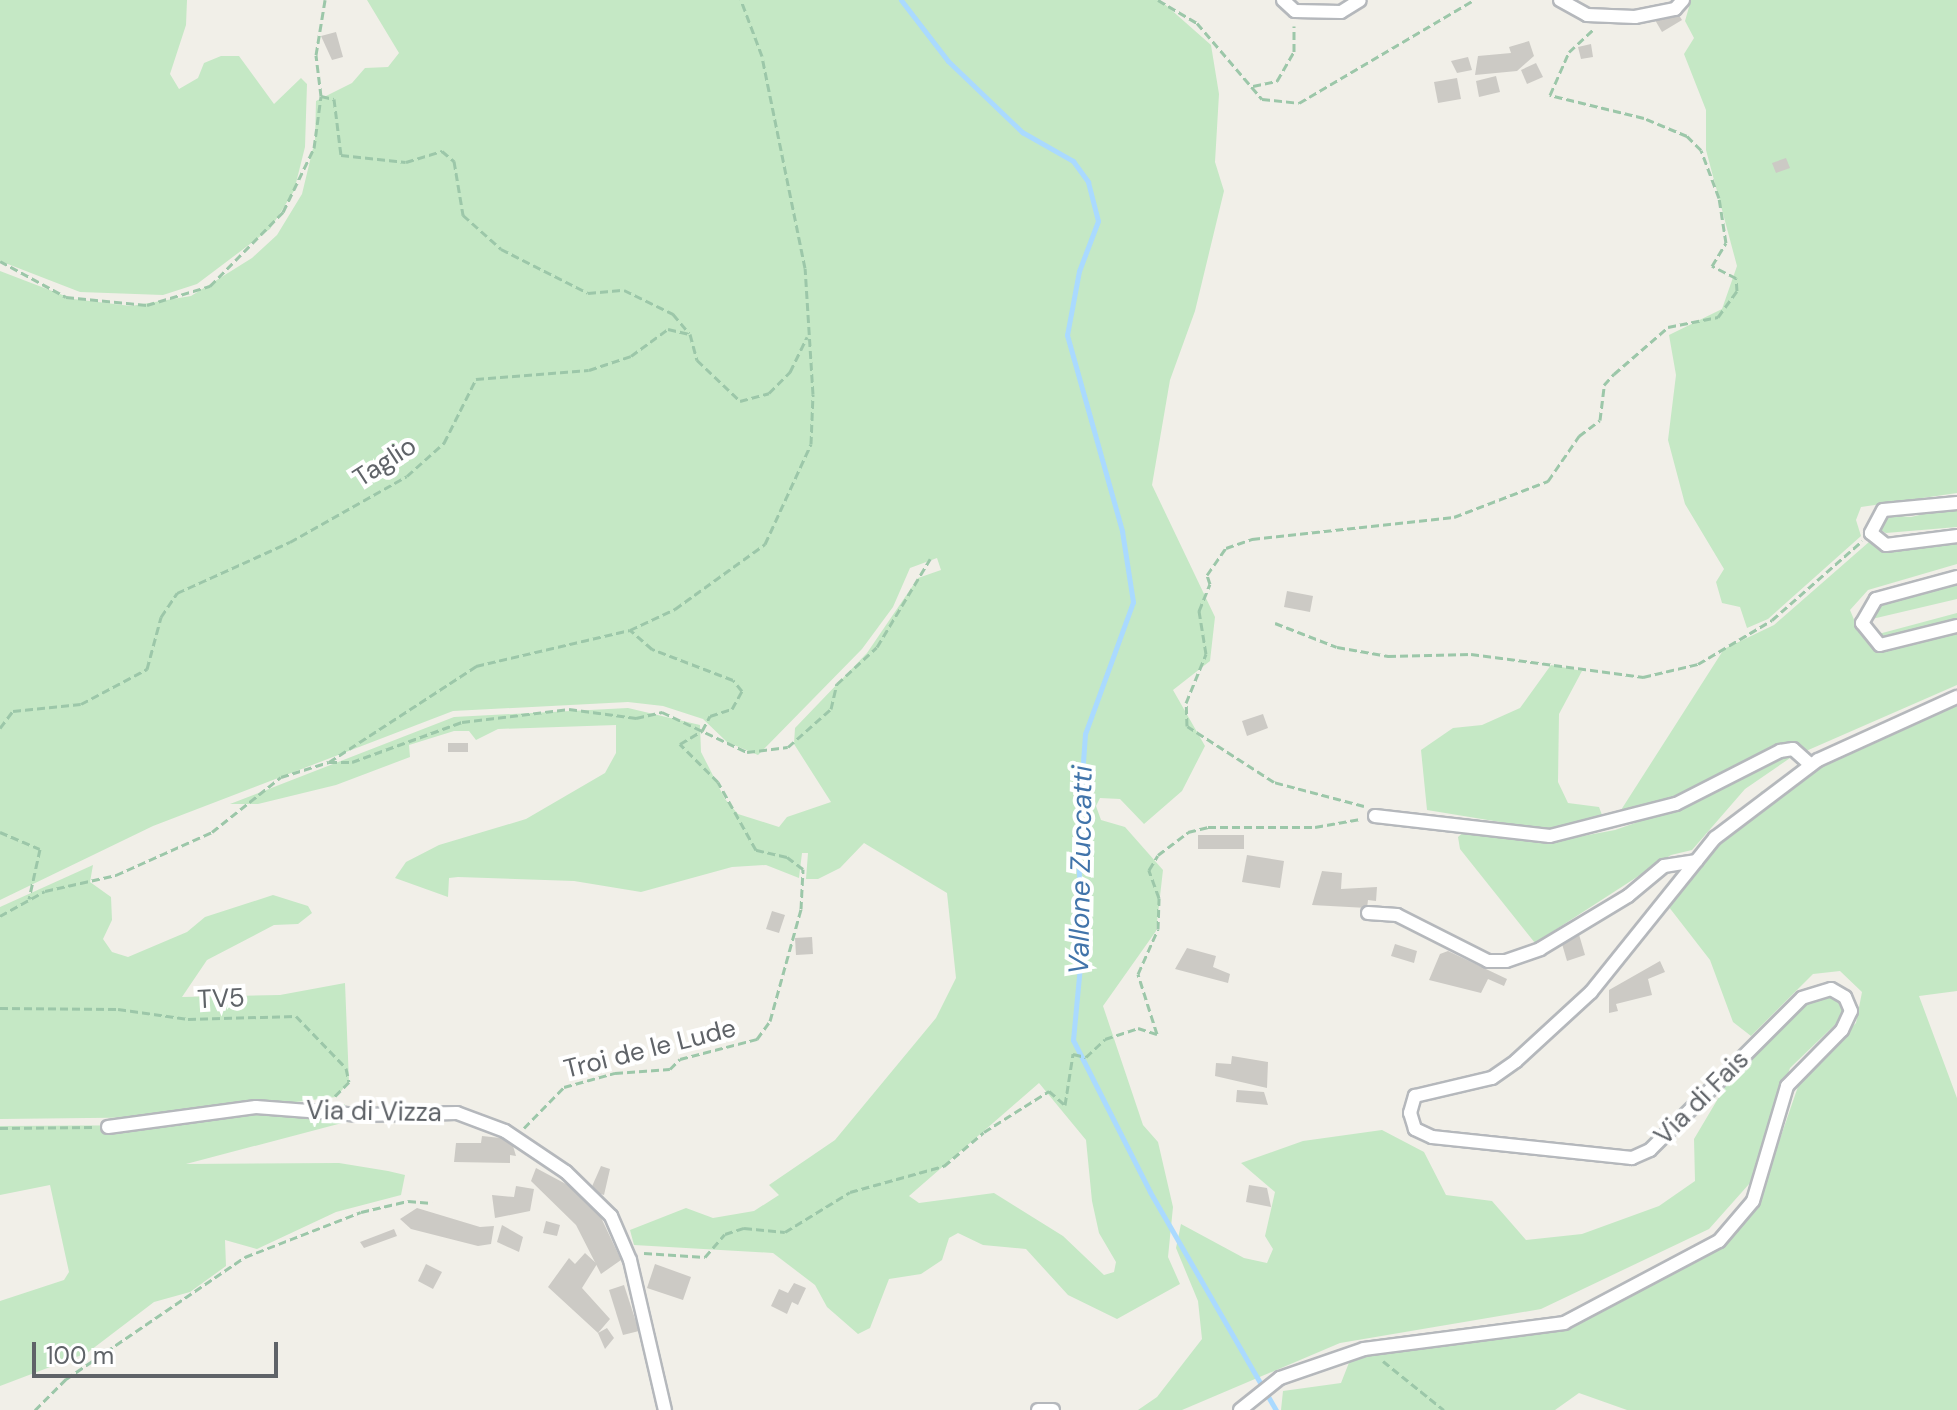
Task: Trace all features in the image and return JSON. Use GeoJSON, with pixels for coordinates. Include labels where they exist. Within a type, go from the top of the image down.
{"type":"FeatureCollection","features":[{"type":"Feature","properties":{"kind":"street"},"geometry":{"type":"LineString","coordinates":[[1283,0],[1295,11],[1341,12],[1360,0]]}},
{"type":"Feature","properties":{"kind":"street"},"geometry":{"type":"LineString","coordinates":[[1560,0],[1587,15],[1621,16],[1675,9],[1683,0]]}},
{"type":"Feature","properties":{"kind":"street"},"geometry":{"type":"LineString","coordinates":[[1957,503],[1883,510],[1871,533],[1886,545],[1957,536]]}},
{"type":"Feature","properties":{"kind":"street"},"geometry":{"type":"LineString","coordinates":[[1957,577],[1876,599],[1862,623],[1880,645],[1957,626]]}},
{"type":"Feature","properties":{"kind":"street","name":"Via di Fais"},"geometry":{"type":"LineString","coordinates":[[1240,1410],[1277,1380],[1368,1349],[1564,1323],[1719,1241],[1753,1201],[1787,1086],[1842,1030],[1851,1011],[1845,997],[1831,989],[1802,998],[1650,1150],[1632,1158],[1432,1137],[1415,1129],[1410,1113],[1415,1096],[1492,1078],[1516,1061],[1591,992],[1715,838],[1811,765],[1957,697]]}},
{"type":"Feature","properties":{"kind":"street"},"geometry":{"type":"LineString","coordinates":[[1375,816],[1420,816],[1550,836],[1676,804],[1780,751],[1793,749],[1811,765]]}},
{"type":"Feature","properties":{"kind":"street"},"geometry":{"type":"LineString","coordinates":[[1368,913],[1397,915],[1488,961],[1506,961],[1540,949],[1628,896],[1664,866],[1697,861]]}},
{"type":"Feature","properties":{"kind":"street","name":"Via di Vizza"},"geometry":{"type":"LineString","coordinates":[[108,1127],[256,1107],[361,1115],[428,1112],[457,1113],[521,1140],[611,1216],[629,1259],[665,1410]]}},
{"type":"Feature","properties":{"kind":"street"},"geometry":{"type":"LineString","coordinates":[[1038,1410],[1053,1410]]}},
{"type":"Feature","properties":{"kind":"path"},"geometry":{"type":"LineString","coordinates":[[0,261],[66,297],[147,305],[210,286],[283,212],[314,148],[321,96],[316,55],[325,0]]}},
{"type":"Feature","properties":{"kind":"path"},"geometry":{"type":"LineString","coordinates":[[329,762],[373,727],[476,666],[630,630],[695,599],[765,544],[811,444],[805,268],[762,56],[741,0]]}},
{"type":"Feature","properties":{"kind":"path"},"geometry":{"type":"LineString","coordinates":[[1158,0],[1197,23],[1262,99],[1299,103],[1474,0]]}},
{"type":"Feature","properties":{"kind":"path"},"geometry":{"type":"LineString","coordinates":[[1253,86],[1277,81],[1294,52],[1295,11]]}},
{"type":"Feature","properties":{"kind":"path"},"geometry":{"type":"LineString","coordinates":[[1375,816],[1361,805],[1274,782],[1187,726],[1186,703],[1206,654],[1199,611],[1210,584],[1207,575],[1226,548],[1252,539],[1454,517],[1548,481],[1579,436],[1600,420],[1604,385],[1614,374],[1668,327],[1718,317],[1737,291],[1736,278],[1712,266],[1726,243],[1719,198],[1701,150],[1687,136],[1644,118],[1550,95],[1582,37],[1621,16]]}},
{"type":"Feature","properties":{"kind":"path"},"geometry":{"type":"LineString","coordinates":[[321,96],[334,99],[341,155],[406,162],[442,151],[454,161],[463,215],[501,249],[588,293],[624,290],[673,314],[690,334],[697,360],[740,401],[769,393],[790,372],[807,337]]}},
{"type":"Feature","properties":{"kind":"path","name":"Taglio"},"geometry":{"type":"LineString","coordinates":[[0,728],[13,711],[81,704],[147,669],[161,617],[177,593],[290,542],[407,476],[444,443],[476,379],[589,370],[631,356],[668,329],[690,334]]}},
{"type":"Feature","properties":{"kind":"path"},"geometry":{"type":"LineString","coordinates":[[1275,623],[1337,647],[1388,656],[1471,654],[1643,677],[1698,664],[1772,620],[1871,533]]}},
{"type":"Feature","properties":{"kind":"path"},"geometry":{"type":"LineString","coordinates":[[0,916],[29,900],[116,875],[212,832],[281,777],[329,762],[352,762],[462,722],[540,711],[636,718],[662,712],[704,727],[747,752],[788,747],[831,709],[837,684],[877,647],[930,559]]}},
{"type":"Feature","properties":{"kind":"path","name":"Troi de le Lude"},"geometry":{"type":"LineString","coordinates":[[521,1140],[524,1125],[564,1087],[615,1073],[670,1069],[680,1059],[747,1044],[770,1021],[801,909],[803,869],[787,857],[756,850],[718,782],[680,744],[704,727],[710,716],[732,709],[742,691],[733,680],[652,649],[630,630]]}},
{"type":"Feature","properties":{"kind":"path"},"geometry":{"type":"LineString","coordinates":[[629,1259],[646,1252],[705,1257],[725,1234],[744,1228],[785,1232],[850,1192],[944,1166],[984,1132],[1049,1091],[1065,1105],[1073,1054],[1086,1057],[1105,1039],[1138,1028],[1157,1034],[1138,974],[1158,929],[1159,898],[1149,870],[1158,855],[1188,832],[1208,827],[1315,827],[1375,816]]}},
{"type":"Feature","properties":{"kind":"path"},"geometry":{"type":"LineString","coordinates":[[0,832],[40,849],[29,900]]}},
{"type":"Feature","properties":{"kind":"path","name":"TV5"},"geometry":{"type":"LineString","coordinates":[[0,1008],[118,1009],[188,1019],[296,1016],[346,1068],[349,1082],[336,1097],[321,1099]]}},
{"type":"Feature","properties":{"kind":"path"},"geometry":{"type":"LineString","coordinates":[[0,1128],[108,1127]]}},
{"type":"Feature","properties":{"kind":"path"},"geometry":{"type":"LineString","coordinates":[[35,1410],[66,1379],[245,1257],[361,1212],[408,1201],[432,1203]]}},
{"type":"Feature","properties":{"kind":"path"},"geometry":{"type":"LineString","coordinates":[[1368,1349],[1444,1410]]}},
{"type":"Feature","properties":{"kind":"green space"},"geometry":{"type":"Polygon","coordinates":[[[0,0],[187,0],[186,25],[170,74],[179,89],[198,78],[204,63],[221,56],[239,56],[274,104],[301,78],[307,84],[305,147],[294,191],[270,229],[197,284],[163,295],[80,292],[0,261],[0,0]]]}},
{"type":"Feature","properties":{"kind":"green space"},"geometry":{"type":"Polygon","coordinates":[[[367,0],[1160,0],[1211,45],[1219,94],[1215,162],[1224,191],[1195,311],[1170,380],[1152,485],[1215,617],[1210,661],[1173,690],[1205,746],[1182,791],[1144,824],[1120,799],[1100,798],[1096,806],[1101,820],[1125,827],[1163,870],[1156,931],[1103,1006],[1143,1125],[1158,1142],[1173,1207],[1168,1257],[1180,1284],[1117,1319],[1068,1295],[1026,1249],[983,1245],[958,1233],[949,1238],[942,1260],[921,1274],[889,1279],[870,1328],[858,1334],[827,1307],[815,1285],[773,1253],[634,1245],[630,1230],[686,1208],[713,1218],[754,1211],[779,1195],[769,1185],[835,1140],[936,1018],[956,978],[947,893],[864,843],[840,868],[818,879],[806,879],[808,853],[802,853],[799,878],[766,865],[732,867],[641,892],[574,881],[458,877],[449,878],[448,897],[395,878],[406,862],[439,845],[526,819],[605,773],[616,753],[616,725],[498,729],[476,740],[469,731],[454,731],[409,745],[410,757],[336,785],[258,804],[230,804],[454,717],[628,708],[700,725],[701,752],[725,799],[738,814],[779,827],[787,817],[831,802],[794,744],[795,728],[867,653],[918,578],[941,570],[937,558],[910,568],[893,607],[862,649],[758,755],[727,742],[703,719],[663,706],[628,702],[453,711],[153,826],[0,900],[0,271],[73,299],[131,306],[191,296],[252,258],[277,235],[302,194],[315,140],[316,101],[352,83],[365,68],[388,67],[399,53],[367,0]],[[1039,1083],[909,1196],[919,1203],[994,1193],[1063,1236],[1104,1275],[1114,1272],[1116,1262],[1099,1233],[1092,1201],[1086,1140],[1039,1083]]]}},
{"type":"Feature","properties":{"kind":"green space"},"geometry":{"type":"Polygon","coordinates":[[[1691,0],[1957,0],[1957,493],[1861,507],[1856,520],[1861,536],[1768,619],[1747,628],[1740,607],[1722,603],[1716,582],[1724,569],[1685,504],[1668,440],[1676,375],[1669,335],[1722,309],[1737,266],[1706,150],[1706,110],[1684,54],[1694,38],[1685,21],[1691,0]]]}},
{"type":"Feature","properties":{"kind":"green space"},"geometry":{"type":"Polygon","coordinates":[[[1957,506],[1957,527],[1886,533],[1876,528],[1888,515],[1911,517],[1957,506]]]}},
{"type":"Feature","properties":{"kind":"green space"},"geometry":{"type":"Polygon","coordinates":[[[1957,540],[1957,564],[1868,590],[1850,610],[1860,634],[1871,636],[1957,613],[1957,685],[1806,751],[1794,742],[1780,746],[1697,792],[1614,821],[1724,649],[1774,625],[1869,542],[1880,547],[1957,540]]]}},
{"type":"Feature","properties":{"kind":"green space"},"geometry":{"type":"Polygon","coordinates":[[[1957,578],[1957,599],[1872,619],[1871,604],[1957,578]]]}},
{"type":"Feature","properties":{"kind":"green space"},"geometry":{"type":"Polygon","coordinates":[[[1551,665],[1582,671],[1559,714],[1558,782],[1568,803],[1599,807],[1605,823],[1555,831],[1427,810],[1421,750],[1453,728],[1482,725],[1520,708],[1551,665]]]}},
{"type":"Feature","properties":{"kind":"green space"},"geometry":{"type":"Polygon","coordinates":[[[1957,702],[1957,991],[1919,996],[1957,1098],[1957,1410],[1627,1410],[1579,1393],[1555,1410],[1281,1410],[1283,1391],[1341,1383],[1352,1355],[1547,1323],[1724,1236],[1762,1191],[1802,1075],[1856,1023],[1862,992],[1840,971],[1813,974],[1751,1036],[1733,1022],[1710,960],[1665,902],[1762,791],[1792,786],[1816,761],[1957,702]]]}},
{"type":"Feature","properties":{"kind":"green space"},"geometry":{"type":"Polygon","coordinates":[[[1793,756],[1745,789],[1692,850],[1671,855],[1535,943],[1460,849],[1458,837],[1466,830],[1556,841],[1615,830],[1701,800],[1779,757],[1793,756]]]}},
{"type":"Feature","properties":{"kind":"green space"},"geometry":{"type":"Polygon","coordinates":[[[93,865],[90,882],[111,897],[112,920],[103,939],[112,952],[128,957],[187,932],[205,917],[273,895],[308,906],[312,913],[298,924],[274,925],[207,960],[182,997],[280,995],[345,983],[349,1082],[336,1097],[176,1117],[0,1119],[0,907],[93,865]]]}},
{"type":"Feature","properties":{"kind":"green space"},"geometry":{"type":"Polygon","coordinates":[[[1818,988],[1847,1001],[1844,1016],[1790,1068],[1750,1183],[1709,1229],[1541,1309],[1340,1343],[1182,1410],[1138,1410],[1157,1397],[1202,1339],[1198,1301],[1176,1248],[1181,1224],[1244,1258],[1267,1263],[1273,1249],[1265,1236],[1275,1192],[1241,1163],[1303,1141],[1382,1130],[1424,1152],[1446,1195],[1492,1201],[1526,1240],[1582,1234],[1659,1206],[1695,1181],[1694,1139],[1735,1070],[1818,988]]]}},
{"type":"Feature","properties":{"kind":"green space"},"geometry":{"type":"Polygon","coordinates":[[[345,1104],[342,1123],[186,1164],[339,1163],[405,1175],[401,1195],[336,1212],[257,1249],[225,1240],[226,1266],[190,1292],[154,1302],[87,1353],[0,1386],[0,1301],[64,1280],[69,1272],[50,1185],[0,1195],[0,1126],[176,1125],[345,1104]]]}},
{"type":"Feature","properties":{"kind":"building"},"geometry":{"type":"Polygon","coordinates":[[[1675,9],[1682,20],[1662,32],[1655,20],[1675,9]]]}},
{"type":"Feature","properties":{"kind":"building"},"geometry":{"type":"Polygon","coordinates":[[[336,32],[343,57],[332,60],[321,36],[336,32]]]}},
{"type":"Feature","properties":{"kind":"building"},"geometry":{"type":"Polygon","coordinates":[[[1529,41],[1534,56],[1517,71],[1475,75],[1478,56],[1511,53],[1509,47],[1529,41]]]}},
{"type":"Feature","properties":{"kind":"building"},"geometry":{"type":"Polygon","coordinates":[[[1591,44],[1593,57],[1581,59],[1578,47],[1591,44]]]}},
{"type":"Feature","properties":{"kind":"building"},"geometry":{"type":"Polygon","coordinates":[[[1468,57],[1472,70],[1457,73],[1451,61],[1468,57]]]}},
{"type":"Feature","properties":{"kind":"building"},"geometry":{"type":"Polygon","coordinates":[[[1536,63],[1543,77],[1527,84],[1521,70],[1536,63]]]}},
{"type":"Feature","properties":{"kind":"building"},"geometry":{"type":"Polygon","coordinates":[[[1496,76],[1500,92],[1479,97],[1476,81],[1496,76]]]}},
{"type":"Feature","properties":{"kind":"building"},"geometry":{"type":"Polygon","coordinates":[[[1457,78],[1461,99],[1438,103],[1434,82],[1457,78]]]}},
{"type":"Feature","properties":{"kind":"building"},"geometry":{"type":"Polygon","coordinates":[[[1786,158],[1790,168],[1776,173],[1772,163],[1786,158]]]}},
{"type":"Feature","properties":{"kind":"building"},"geometry":{"type":"Polygon","coordinates":[[[1287,591],[1313,596],[1310,612],[1284,607],[1287,591]]]}},
{"type":"Feature","properties":{"kind":"building"},"geometry":{"type":"Polygon","coordinates":[[[1263,714],[1268,728],[1247,736],[1242,721],[1263,714]]]}},
{"type":"Feature","properties":{"kind":"building"},"geometry":{"type":"Polygon","coordinates":[[[448,743],[468,743],[468,752],[448,752],[448,743]]]}},
{"type":"Feature","properties":{"kind":"building"},"geometry":{"type":"Polygon","coordinates":[[[1198,835],[1244,835],[1244,849],[1198,849],[1198,835]]]}},
{"type":"Feature","properties":{"kind":"building"},"geometry":{"type":"Polygon","coordinates":[[[1247,855],[1284,861],[1280,888],[1242,882],[1247,855]]]}},
{"type":"Feature","properties":{"kind":"building"},"geometry":{"type":"Polygon","coordinates":[[[1322,871],[1342,873],[1341,889],[1377,887],[1376,901],[1368,900],[1367,908],[1312,905],[1322,871]]]}},
{"type":"Feature","properties":{"kind":"building"},"geometry":{"type":"Polygon","coordinates":[[[772,911],[785,915],[779,933],[766,929],[772,911]]]}},
{"type":"Feature","properties":{"kind":"building"},"geometry":{"type":"Polygon","coordinates":[[[1578,931],[1585,955],[1567,961],[1560,937],[1578,931]]]}},
{"type":"Feature","properties":{"kind":"building"},"geometry":{"type":"Polygon","coordinates":[[[812,937],[813,954],[796,955],[795,938],[812,937]]]}},
{"type":"Feature","properties":{"kind":"building"},"geometry":{"type":"Polygon","coordinates":[[[1395,944],[1417,951],[1414,963],[1391,956],[1395,944]]]}},
{"type":"Feature","properties":{"kind":"building"},"geometry":{"type":"Polygon","coordinates":[[[1187,948],[1216,956],[1213,967],[1230,974],[1228,983],[1175,969],[1187,948]]]}},
{"type":"Feature","properties":{"kind":"building"},"geometry":{"type":"Polygon","coordinates":[[[1448,951],[1507,979],[1504,986],[1488,979],[1481,993],[1429,980],[1440,954],[1448,951]]]}},
{"type":"Feature","properties":{"kind":"building"},"geometry":{"type":"Polygon","coordinates":[[[1660,961],[1665,972],[1648,979],[1652,995],[1616,1004],[1618,1011],[1609,1013],[1609,990],[1660,961]]]}},
{"type":"Feature","properties":{"kind":"building"},"geometry":{"type":"Polygon","coordinates":[[[1232,1056],[1268,1062],[1267,1088],[1215,1076],[1216,1063],[1231,1064],[1232,1056]]]}},
{"type":"Feature","properties":{"kind":"building"},"geometry":{"type":"Polygon","coordinates":[[[1237,1090],[1264,1092],[1268,1105],[1236,1102],[1237,1090]]]}},
{"type":"Feature","properties":{"kind":"building"},"geometry":{"type":"Polygon","coordinates":[[[482,1136],[511,1139],[516,1156],[510,1155],[510,1163],[454,1162],[456,1143],[481,1143],[482,1136]]]}},
{"type":"Feature","properties":{"kind":"building"},"geometry":{"type":"Polygon","coordinates":[[[601,1166],[610,1169],[604,1195],[590,1191],[601,1166]]]}},
{"type":"Feature","properties":{"kind":"building"},"geometry":{"type":"Polygon","coordinates":[[[536,1168],[579,1191],[597,1209],[621,1260],[601,1274],[576,1225],[531,1181],[536,1168]]]}},
{"type":"Feature","properties":{"kind":"building"},"geometry":{"type":"Polygon","coordinates":[[[1249,1185],[1267,1188],[1271,1207],[1246,1202],[1249,1185]]]}},
{"type":"Feature","properties":{"kind":"building"},"geometry":{"type":"Polygon","coordinates":[[[516,1186],[534,1189],[530,1211],[495,1218],[492,1195],[514,1197],[516,1186]]]}},
{"type":"Feature","properties":{"kind":"building"},"geometry":{"type":"Polygon","coordinates":[[[417,1208],[480,1227],[494,1226],[491,1244],[478,1246],[411,1229],[400,1219],[417,1208]]]}},
{"type":"Feature","properties":{"kind":"building"},"geometry":{"type":"Polygon","coordinates":[[[546,1221],[560,1225],[557,1236],[543,1233],[546,1221]]]}},
{"type":"Feature","properties":{"kind":"building"},"geometry":{"type":"Polygon","coordinates":[[[502,1225],[523,1237],[519,1252],[497,1242],[502,1225]]]}},
{"type":"Feature","properties":{"kind":"building"},"geometry":{"type":"Polygon","coordinates":[[[394,1229],[397,1236],[364,1248],[360,1242],[394,1229]]]}},
{"type":"Feature","properties":{"kind":"building"},"geometry":{"type":"Polygon","coordinates":[[[585,1253],[597,1264],[582,1288],[610,1319],[598,1333],[548,1287],[569,1258],[575,1264],[585,1253]]]}},
{"type":"Feature","properties":{"kind":"building"},"geometry":{"type":"Polygon","coordinates":[[[426,1264],[442,1272],[433,1289],[418,1281],[426,1264]]]}},
{"type":"Feature","properties":{"kind":"building"},"geometry":{"type":"Polygon","coordinates":[[[655,1264],[691,1277],[683,1300],[647,1288],[655,1264]]]}},
{"type":"Feature","properties":{"kind":"building"},"geometry":{"type":"Polygon","coordinates":[[[794,1283],[806,1288],[798,1305],[792,1302],[787,1314],[771,1306],[779,1289],[788,1293],[794,1283]]]}},
{"type":"Feature","properties":{"kind":"building"},"geometry":{"type":"Polygon","coordinates":[[[624,1285],[639,1331],[623,1335],[609,1290],[624,1285]]]}},
{"type":"Feature","properties":{"kind":"building"},"geometry":{"type":"Polygon","coordinates":[[[607,1328],[614,1338],[605,1349],[598,1333],[607,1328]]]}},
{"type":"Feature","properties":{"kind":"waterway","name":"Vallone Zuccatti"},"geometry":{"type":"LineString","coordinates":[[901,0],[948,61],[1022,132],[1073,161],[1088,182],[1098,221],[1079,271],[1067,335],[1122,531],[1133,602],[1085,734],[1077,845],[1083,934],[1073,1040],[1150,1192],[1276,1410]]}}]}
